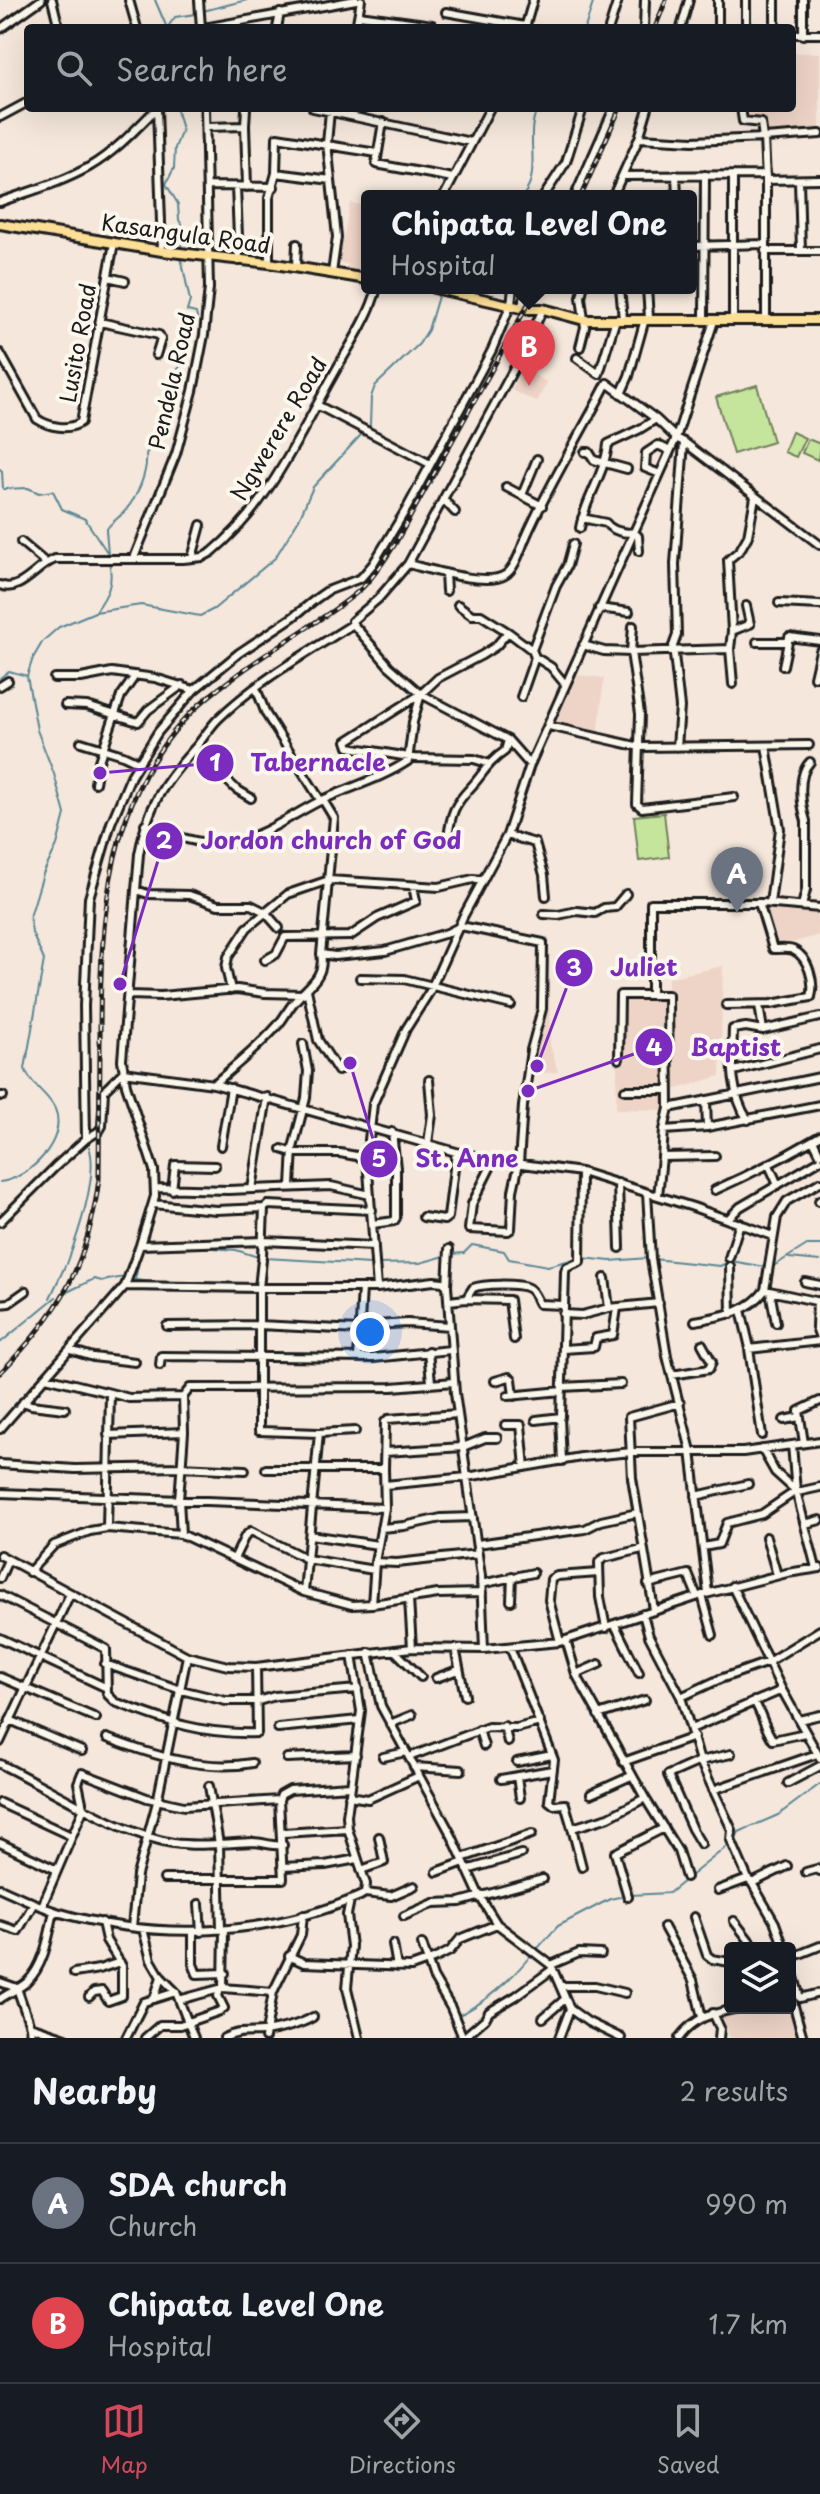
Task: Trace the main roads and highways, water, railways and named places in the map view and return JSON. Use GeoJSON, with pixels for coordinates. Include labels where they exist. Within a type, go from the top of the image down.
{"type":"FeatureCollection","features":[{"type":"Feature","properties":{"kind":"main road","name":"Kasangula Road"},"geometry":{"type":"LineString","coordinates":[[0,224],[162,251],[269,263],[361,278]]}},
{"type":"Feature","properties":{"kind":"main road"},"geometry":{"type":"LineString","coordinates":[[464,294],[584,320],[820,320]]}},
{"type":"Feature","properties":{"kind":"waterway"},"geometry":{"type":"LineString","coordinates":[[155,0],[165,24]]}},
{"type":"Feature","properties":{"kind":"waterway"},"geometry":{"type":"LineString","coordinates":[[203,11],[247,0]]}},
{"type":"Feature","properties":{"kind":"waterway"},"geometry":{"type":"LineString","coordinates":[[586,24],[594,0]]}},
{"type":"Feature","properties":{"kind":"waterway"},"geometry":{"type":"LineString","coordinates":[[170,24],[175,17],[196,14]]}},
{"type":"Feature","properties":{"kind":"waterway"},"geometry":{"type":"LineString","coordinates":[[177,112],[182,130],[175,148],[174,168],[166,184],[178,204],[179,220],[189,237],[183,239],[180,249]]}},
{"type":"Feature","properties":{"kind":"waterway"},"geometry":{"type":"LineString","coordinates":[[527,190],[532,175],[532,129],[536,112]]}},
{"type":"Feature","properties":{"kind":"waterway"},"geometry":{"type":"LineString","coordinates":[[108,553],[106,530],[123,513],[141,484],[146,454],[167,423],[167,384],[184,361],[197,318],[196,313],[187,311],[190,301],[181,257]]}},
{"type":"Feature","properties":{"kind":"waterway"},"geometry":{"type":"LineString","coordinates":[[0,1182],[23,1174],[34,1166],[51,1145],[58,1121],[52,1103],[25,1069],[44,960],[32,933],[30,917],[65,814],[37,730],[27,676],[33,658],[43,641],[59,627],[95,612],[141,605],[200,616],[214,609],[275,558],[299,519],[313,487],[370,425],[371,397],[375,386],[419,344],[428,330],[439,294]]}},
{"type":"Feature","properties":{"kind":"waterway"},"geometry":{"type":"LineString","coordinates":[[0,469],[3,489],[28,488],[39,493],[53,491],[62,509],[85,519],[107,552]]}},
{"type":"Feature","properties":{"kind":"waterway"},"geometry":{"type":"LineString","coordinates":[[96,611],[109,588],[109,562]]}},
{"type":"Feature","properties":{"kind":"waterway"},"geometry":{"type":"LineString","coordinates":[[0,678],[9,671],[27,676]]}},
{"type":"Feature","properties":{"kind":"waterway"},"geometry":{"type":"LineString","coordinates":[[67,1264],[89,1189],[89,1147]]}},
{"type":"Feature","properties":{"kind":"waterway"},"geometry":{"type":"LineString","coordinates":[[452,1254],[464,1253],[472,1245],[504,1251],[509,1259],[548,1266],[578,1258]]}},
{"type":"Feature","properties":{"kind":"waterway"},"geometry":{"type":"LineString","coordinates":[[772,1267],[807,1245],[820,1245]]}},
{"type":"Feature","properties":{"kind":"waterway"},"geometry":{"type":"LineString","coordinates":[[190,1246],[236,1250],[258,1257]]}},
{"type":"Feature","properties":{"kind":"waterway"},"geometry":{"type":"LineString","coordinates":[[141,1252],[135,1280],[170,1284]]}},
{"type":"Feature","properties":{"kind":"waterway"},"geometry":{"type":"LineString","coordinates":[[378,1264],[420,1263],[445,1256]]}},
{"type":"Feature","properties":{"kind":"waterway"},"geometry":{"type":"LineString","coordinates":[[265,1258],[371,1264]]}},
{"type":"Feature","properties":{"kind":"waterway"},"geometry":{"type":"LineString","coordinates":[[583,1258],[610,1261],[648,1258]]}},
{"type":"Feature","properties":{"kind":"waterway"},"geometry":{"type":"LineString","coordinates":[[789,1258],[820,1261]]}},
{"type":"Feature","properties":{"kind":"waterway"},"geometry":{"type":"LineString","coordinates":[[653,1259],[720,1266],[731,1261],[765,1267]]}},
{"type":"Feature","properties":{"kind":"waterway"},"geometry":{"type":"LineString","coordinates":[[50,1298],[65,1266]]}},
{"type":"Feature","properties":{"kind":"waterway"},"geometry":{"type":"LineString","coordinates":[[63,1294],[94,1279],[102,1281],[124,1277]]}},
{"type":"Feature","properties":{"kind":"waterway"},"geometry":{"type":"LineString","coordinates":[[200,1284],[256,1284]]}},
{"type":"Feature","properties":{"kind":"waterway"},"geometry":{"type":"LineString","coordinates":[[261,1284],[281,1285]]}},
{"type":"Feature","properties":{"kind":"waterway"},"geometry":{"type":"LineString","coordinates":[[0,1343],[56,1297]]}},
{"type":"Feature","properties":{"kind":"waterway"},"geometry":{"type":"LineString","coordinates":[[630,1895],[669,1893],[735,1840],[739,1832],[778,1815],[820,1784]]}},
{"type":"Feature","properties":{"kind":"waterway"},"geometry":{"type":"LineString","coordinates":[[536,1950],[558,1926],[610,1899],[624,1896]]}},
{"type":"Feature","properties":{"kind":"waterway"},"geometry":{"type":"LineString","coordinates":[[457,2016],[497,1990],[531,1955]]}},
{"type":"Feature","properties":{"kind":"waterway"},"geometry":{"type":"LineString","coordinates":[[451,2038],[458,2034]]}},
{"type":"Feature","properties":{"kind":"railway"},"geometry":{"type":"LineString","coordinates":[[657,24],[666,0]]}},
{"type":"Feature","properties":{"kind":"railway"},"geometry":{"type":"LineString","coordinates":[[584,190],[618,112]]}},
{"type":"Feature","properties":{"kind":"railway"},"geometry":{"type":"LineString","coordinates":[[0,1373],[40,1329],[68,1285],[79,1262],[94,1210],[99,1179],[100,998],[107,903],[115,857],[128,813],[147,771],[174,732],[208,697],[257,660],[343,604],[376,573],[534,294]]}},
{"type":"Feature","properties":{"kind":"place","name":"Chipata Level One"},"geometry":{"type":"Point","coordinates":[529,386]}},
{"type":"Feature","properties":{"kind":"place","name":"Tabernacle"},"geometry":{"type":"Point","coordinates":[100,773]}},
{"type":"Feature","properties":{"kind":"place","name":"SDA church"},"geometry":{"type":"Point","coordinates":[737,913]}},
{"type":"Feature","properties":{"kind":"place","name":"Jordon church of God"},"geometry":{"type":"Point","coordinates":[120,984]}},
{"type":"Feature","properties":{"kind":"place","name":"St. Anne"},"geometry":{"type":"Point","coordinates":[350,1063]}},
{"type":"Feature","properties":{"kind":"place","name":"Juliet"},"geometry":{"type":"Point","coordinates":[537,1066]}},
{"type":"Feature","properties":{"kind":"place","name":"Baptist"},"geometry":{"type":"Point","coordinates":[528,1091]}}]}
